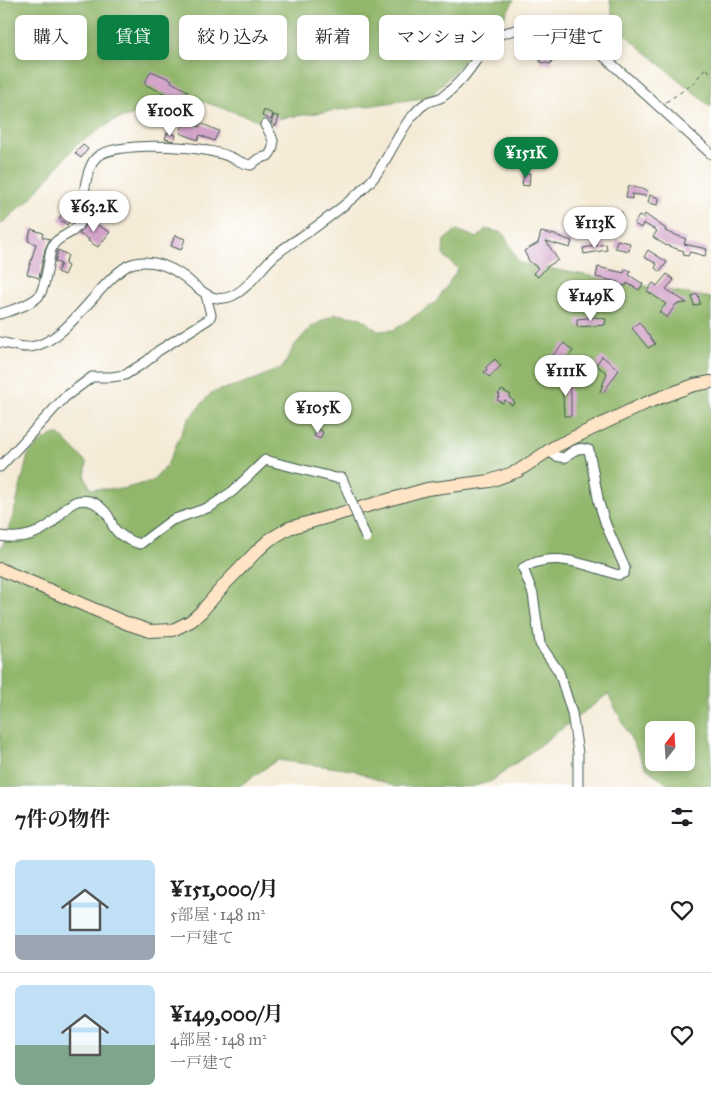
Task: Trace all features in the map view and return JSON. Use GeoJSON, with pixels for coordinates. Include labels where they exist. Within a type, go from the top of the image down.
{"type":"FeatureCollection","features":[{"type":"Feature","properties":{"kind":"street"},"geometry":{"type":"LineString","coordinates":[[0,342],[27,347],[39,345],[52,339],[107,283],[128,266],[138,262],[153,262],[166,266],[183,276],[206,295],[224,298],[233,296],[273,256],[312,229],[373,179],[408,122],[418,110],[425,104],[442,98],[460,81],[485,49],[499,36],[523,26],[537,24],[554,27],[578,36],[590,44],[711,154]]}},
{"type":"Feature","properties":{"kind":"street"},"geometry":{"type":"LineString","coordinates":[[0,314],[30,302],[39,296],[55,240],[74,230],[80,224],[91,165],[101,153],[116,149],[156,146],[202,150],[229,156],[243,164],[251,165],[258,159],[268,156],[274,145],[273,139],[265,125]]}},
{"type":"Feature","properties":{"kind":"street"},"geometry":{"type":"LineString","coordinates":[[0,466],[64,397],[92,377],[110,377],[125,374],[209,319],[206,295]]}},
{"type":"Feature","properties":{"kind":"street"},"geometry":{"type":"LineString","coordinates":[[0,569],[126,623],[150,631],[173,630],[196,617],[256,552],[269,540],[289,528],[427,489],[490,481],[518,471],[554,446],[646,403],[694,385],[711,382]]}},
{"type":"Feature","properties":{"kind":"street"},"geometry":{"type":"LineString","coordinates":[[548,451],[564,458],[575,448],[589,450],[599,503],[606,525],[625,568],[624,573],[618,574],[568,560],[549,559],[532,563],[523,568],[533,594],[540,644],[559,672],[572,713],[578,753],[578,787]]}},
{"type":"Feature","properties":{"kind":"street"},"geometry":{"type":"LineString","coordinates":[[0,536],[13,538],[28,535],[48,526],[73,502],[80,499],[92,501],[105,511],[114,528],[126,539],[140,544],[172,520],[210,507],[233,491],[266,460],[342,478],[366,538]]}},
{"type":"Feature","properties":{"kind":"path"},"geometry":{"type":"LineString","coordinates":[[660,107],[693,84],[706,67],[711,74]]}},
{"type":"Feature","properties":{"kind":"green space"},"geometry":{"type":"Polygon","coordinates":[[[0,0],[514,0],[504,17],[504,15],[379,15],[379,60],[464,60],[430,97],[261,121],[198,100],[115,120],[76,145],[30,199],[0,225],[0,0]]]}},
{"type":"Feature","properties":{"kind":"green space"},"geometry":{"type":"Polygon","coordinates":[[[610,0],[711,0],[711,107],[629,38],[622,30],[622,15],[613,15],[610,0]]]}},
{"type":"Feature","properties":{"kind":"green space"},"geometry":{"type":"Polygon","coordinates":[[[485,229],[503,233],[519,263],[711,298],[711,786],[672,787],[650,771],[695,771],[695,721],[645,721],[645,766],[608,694],[492,781],[471,787],[395,787],[353,770],[277,760],[238,787],[0,787],[0,547],[2,547],[14,513],[28,455],[38,444],[53,435],[60,435],[87,463],[85,477],[91,489],[122,489],[153,481],[167,465],[187,421],[211,393],[256,379],[283,367],[294,346],[311,327],[335,314],[361,318],[378,331],[394,330],[436,302],[458,269],[443,255],[444,240],[457,230],[478,238],[485,229]]]}},
{"type":"Feature","properties":{"kind":"building"},"geometry":{"type":"Polygon","coordinates":[[[541,60],[552,60],[551,64],[540,62],[541,60]]]}},
{"type":"Feature","properties":{"kind":"building"},"geometry":{"type":"Polygon","coordinates":[[[151,71],[172,80],[171,82],[188,91],[183,98],[189,101],[182,117],[174,114],[180,101],[144,84],[151,71]]]}},
{"type":"Feature","properties":{"kind":"building"},"geometry":{"type":"Polygon","coordinates":[[[264,110],[273,114],[271,120],[262,116],[264,110]]]}},
{"type":"Feature","properties":{"kind":"building"},"geometry":{"type":"Polygon","coordinates":[[[274,115],[279,117],[276,126],[271,123],[274,115]]]}},
{"type":"Feature","properties":{"kind":"building"},"geometry":{"type":"Polygon","coordinates":[[[184,121],[199,127],[200,123],[219,131],[214,141],[200,135],[198,140],[180,133],[184,121]]]}},
{"type":"Feature","properties":{"kind":"building"},"geometry":{"type":"Polygon","coordinates":[[[167,133],[176,135],[174,141],[165,139],[167,133]]]}},
{"type":"Feature","properties":{"kind":"building"},"geometry":{"type":"Polygon","coordinates":[[[83,145],[88,149],[81,158],[75,153],[83,145]]]}},
{"type":"Feature","properties":{"kind":"building"},"geometry":{"type":"Polygon","coordinates":[[[524,173],[530,173],[529,186],[522,185],[524,173]]]}},
{"type":"Feature","properties":{"kind":"building"},"geometry":{"type":"Polygon","coordinates":[[[628,186],[647,190],[646,196],[632,194],[632,199],[626,197],[628,186]]]}},
{"type":"Feature","properties":{"kind":"building"},"geometry":{"type":"Polygon","coordinates":[[[650,195],[659,198],[658,205],[648,203],[650,195]]]}},
{"type":"Feature","properties":{"kind":"building"},"geometry":{"type":"Polygon","coordinates":[[[63,212],[72,218],[67,225],[59,219],[63,212]]]}},
{"type":"Feature","properties":{"kind":"building"},"geometry":{"type":"Polygon","coordinates":[[[622,212],[623,221],[608,222],[607,214],[622,212]]]}},
{"type":"Feature","properties":{"kind":"building"},"geometry":{"type":"Polygon","coordinates":[[[645,214],[666,229],[665,231],[686,239],[684,244],[707,249],[705,256],[690,252],[688,256],[683,255],[684,251],[665,245],[653,237],[657,231],[643,223],[641,228],[634,224],[639,216],[643,218],[645,214]]]}},
{"type":"Feature","properties":{"kind":"building"},"geometry":{"type":"Polygon","coordinates":[[[88,220],[110,232],[98,247],[88,241],[89,239],[79,234],[88,220]]]}},
{"type":"Feature","properties":{"kind":"building"},"geometry":{"type":"Polygon","coordinates":[[[31,229],[43,233],[42,237],[50,239],[45,249],[39,278],[27,274],[36,244],[28,241],[31,229]]]}},
{"type":"Feature","properties":{"kind":"building"},"geometry":{"type":"Polygon","coordinates":[[[541,232],[572,241],[570,248],[546,241],[558,260],[548,266],[538,277],[533,273],[538,268],[529,261],[524,251],[538,243],[541,232]]]}},
{"type":"Feature","properties":{"kind":"building"},"geometry":{"type":"Polygon","coordinates":[[[175,235],[185,239],[181,250],[171,246],[175,235]]]}},
{"type":"Feature","properties":{"kind":"building"},"geometry":{"type":"Polygon","coordinates":[[[617,240],[630,243],[629,251],[615,248],[617,240]]]}},
{"type":"Feature","properties":{"kind":"building"},"geometry":{"type":"Polygon","coordinates":[[[606,244],[607,250],[584,254],[583,248],[606,244]]]}},
{"type":"Feature","properties":{"kind":"building"},"geometry":{"type":"Polygon","coordinates":[[[58,250],[68,255],[65,264],[68,266],[64,275],[57,272],[61,264],[55,262],[58,250]]]}},
{"type":"Feature","properties":{"kind":"building"},"geometry":{"type":"Polygon","coordinates":[[[648,250],[667,262],[660,272],[655,268],[657,264],[644,257],[648,250]]]}},
{"type":"Feature","properties":{"kind":"building"},"geometry":{"type":"Polygon","coordinates":[[[598,267],[624,273],[625,269],[631,271],[629,275],[643,284],[639,290],[627,283],[622,288],[617,286],[618,282],[596,277],[598,267]]]}},
{"type":"Feature","properties":{"kind":"building"},"geometry":{"type":"Polygon","coordinates":[[[667,274],[674,280],[666,289],[687,303],[676,304],[667,318],[659,312],[666,304],[647,291],[653,283],[657,286],[667,274]]]}},
{"type":"Feature","properties":{"kind":"building"},"geometry":{"type":"Polygon","coordinates":[[[583,292],[608,296],[608,298],[617,301],[615,306],[586,300],[585,305],[577,304],[579,293],[583,294],[583,292]]]}},
{"type":"Feature","properties":{"kind":"building"},"geometry":{"type":"Polygon","coordinates":[[[698,294],[700,304],[694,306],[692,296],[698,294]]]}},
{"type":"Feature","properties":{"kind":"building"},"geometry":{"type":"Polygon","coordinates":[[[595,317],[606,319],[605,325],[577,327],[577,319],[595,317]]]}},
{"type":"Feature","properties":{"kind":"building"},"geometry":{"type":"Polygon","coordinates":[[[639,322],[655,344],[648,348],[632,328],[639,322]]]}},
{"type":"Feature","properties":{"kind":"building"},"geometry":{"type":"Polygon","coordinates":[[[564,343],[573,351],[554,374],[544,365],[564,343]]]}},
{"type":"Feature","properties":{"kind":"building"},"geometry":{"type":"Polygon","coordinates":[[[602,356],[619,370],[603,393],[600,392],[607,373],[596,365],[602,356]]]}},
{"type":"Feature","properties":{"kind":"building"},"geometry":{"type":"Polygon","coordinates":[[[495,359],[501,366],[489,377],[484,372],[487,370],[486,367],[495,359]]]}},
{"type":"Feature","properties":{"kind":"building"},"geometry":{"type":"Polygon","coordinates":[[[567,378],[571,394],[571,416],[564,416],[563,395],[559,379],[567,378]]]}},
{"type":"Feature","properties":{"kind":"building"},"geometry":{"type":"Polygon","coordinates":[[[502,390],[511,395],[509,397],[515,402],[512,405],[505,400],[503,403],[497,400],[500,395],[498,394],[502,390]]]}},
{"type":"Feature","properties":{"kind":"building"},"geometry":{"type":"Polygon","coordinates":[[[317,429],[323,432],[320,439],[314,436],[317,429]]]}}]}
